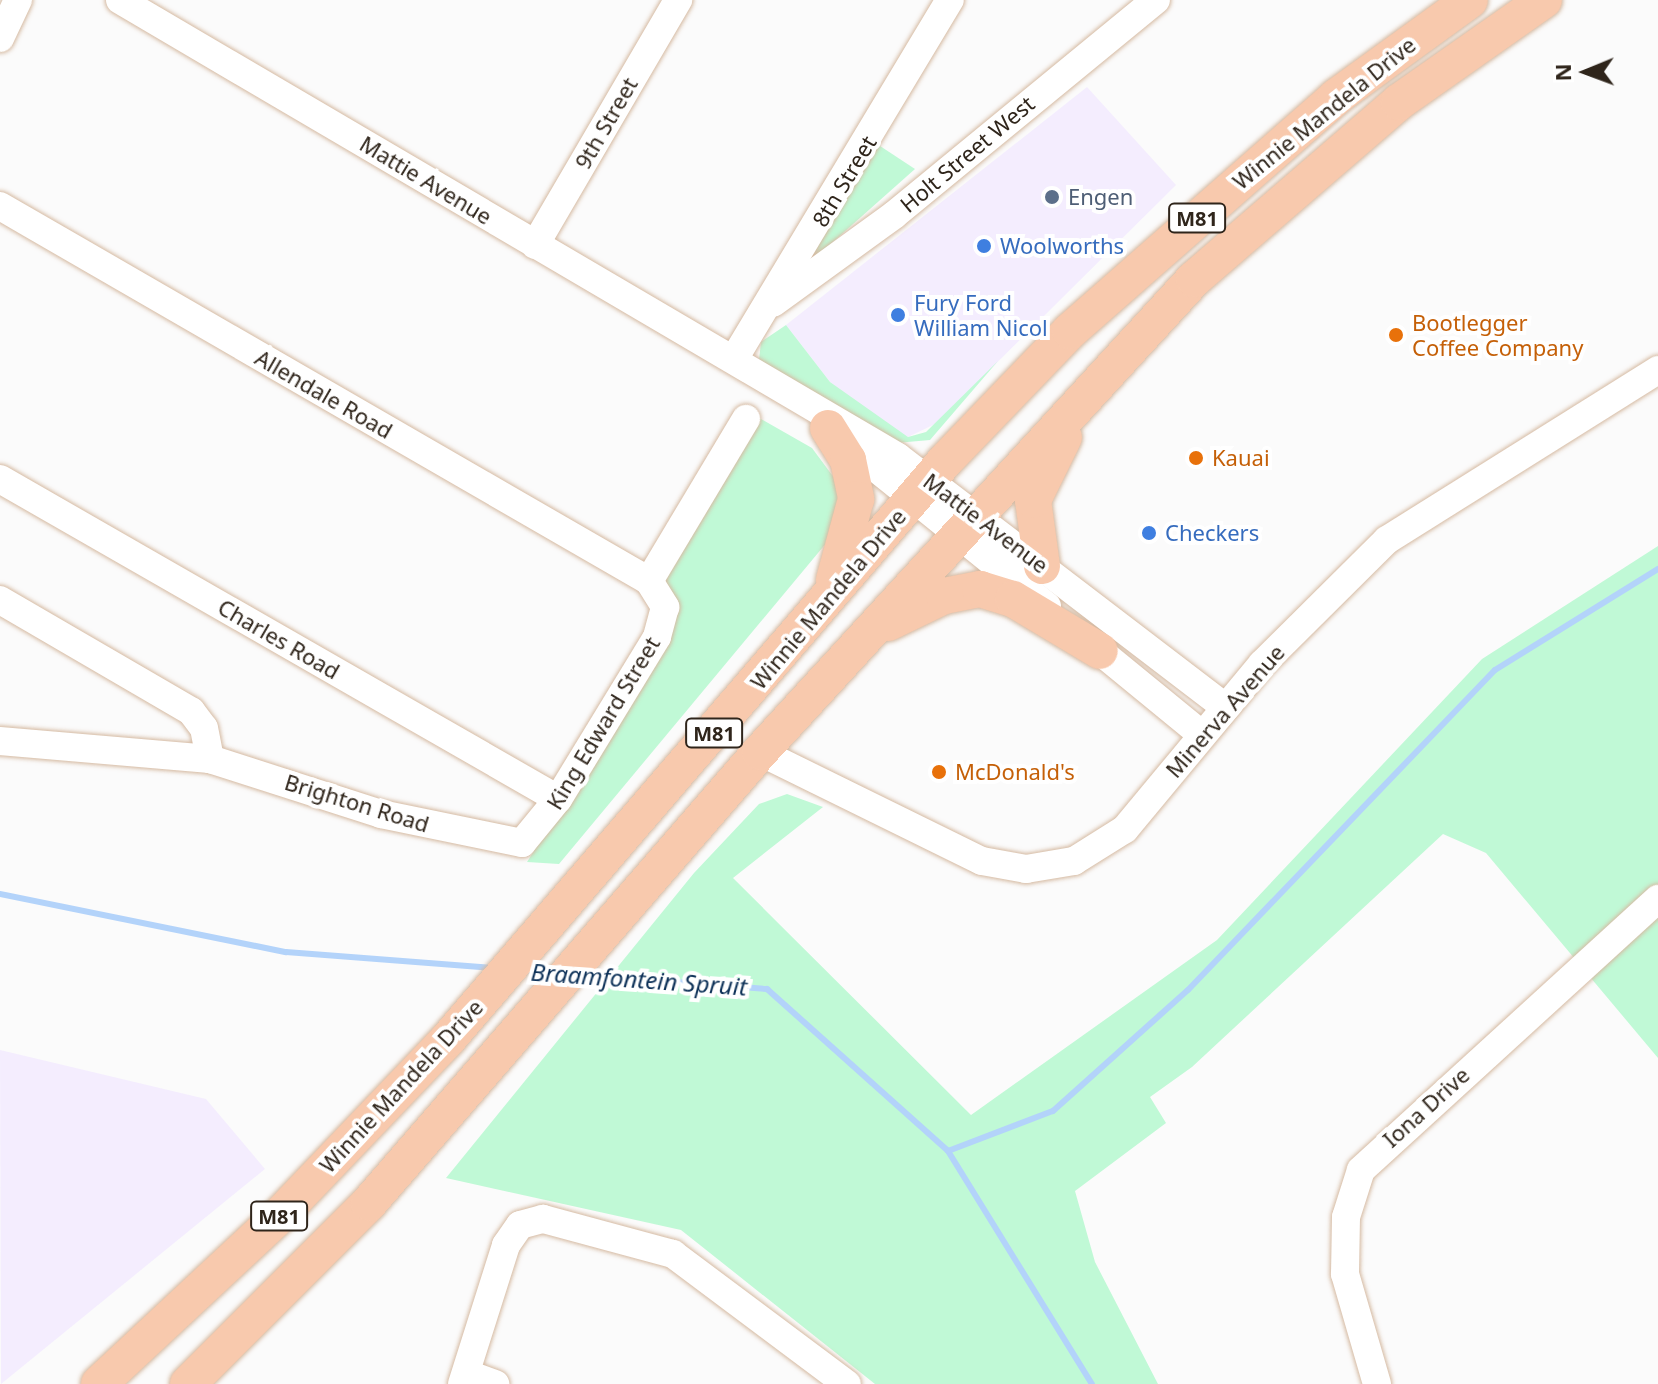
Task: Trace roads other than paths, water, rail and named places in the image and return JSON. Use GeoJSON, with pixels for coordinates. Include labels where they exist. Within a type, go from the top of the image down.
{"type":"FeatureCollection","features":[{"type":"Feature","properties":{"kind":"main road","name":"Winnie Mandela Drive"},"geometry":{"type":"LineString","coordinates":[[99,1384],[281,1214],[449,1038],[921,490],[1070,331],[1336,97],[1470,0]]}},
{"type":"Feature","properties":{"kind":"main road","name":"Winnie Mandela Drive"},"geometry":{"type":"LineString","coordinates":[[188,1384],[369,1203],[531,1015],[629,908],[760,752],[1147,328],[1254,224],[1399,102],[1544,0]]}},
{"type":"Feature","properties":{"kind":"main road"},"geometry":{"type":"LineString","coordinates":[[1042,566],[1033,500],[1067,431],[1147,328]]}},
{"type":"Feature","properties":{"kind":"main road"},"geometry":{"type":"LineString","coordinates":[[825,604],[856,499],[848,460],[828,428]]}},
{"type":"Feature","properties":{"kind":"main road"},"geometry":{"type":"LineString","coordinates":[[867,634],[944,596],[980,589],[1013,599],[1100,651]]}},
{"type":"Feature","properties":{"kind":"street"},"geometry":{"type":"LineString","coordinates":[[0,38],[18,0]]}},
{"type":"Feature","properties":{"kind":"street","name":"Mattie Avenue"},"geometry":{"type":"LineString","coordinates":[[120,0],[734,359],[969,524],[1042,566],[1224,706]]}},
{"type":"Feature","properties":{"kind":"street","name":"9th Street"},"geometry":{"type":"LineString","coordinates":[[535,245],[678,0]]}},
{"type":"Feature","properties":{"kind":"street","name":"8th Street"},"geometry":{"type":"LineString","coordinates":[[734,359],[773,303],[950,0]]}},
{"type":"Feature","properties":{"kind":"street","name":"Holt Street West"},"geometry":{"type":"LineString","coordinates":[[773,303],[894,215],[1156,0]]}},
{"type":"Feature","properties":{"kind":"street","name":"Allendale Road"},"geometry":{"type":"LineString","coordinates":[[0,206],[649,581]]}},
{"type":"Feature","properties":{"kind":"street","name":"Mattie Avenue"},"geometry":{"type":"LineString","coordinates":[[734,359],[828,428],[921,490]]}},
{"type":"Feature","properties":{"kind":"street","name":"Minerva Avenue"},"geometry":{"type":"LineString","coordinates":[[760,752],[982,861],[1049,868],[1107,844],[1125,829],[1224,706],[1387,540],[1658,370]]}},
{"type":"Feature","properties":{"kind":"street"},"geometry":{"type":"LineString","coordinates":[[649,581],[746,419]]}},
{"type":"Feature","properties":{"kind":"street","name":"Charles Road"},"geometry":{"type":"LineString","coordinates":[[0,479],[558,799]]}},
{"type":"Feature","properties":{"kind":"street","name":"Mattie Avenue"},"geometry":{"type":"LineString","coordinates":[[969,524],[1100,651],[1200,733]]}},
{"type":"Feature","properties":{"kind":"street","name":"King Edward Street"},"geometry":{"type":"LineString","coordinates":[[505,843],[528,840],[558,799],[657,637],[665,607],[649,581]]}},
{"type":"Feature","properties":{"kind":"street"},"geometry":{"type":"LineString","coordinates":[[0,600],[191,711],[204,728],[210,759]]}},
{"type":"Feature","properties":{"kind":"street","name":"Brighton Road"},"geometry":{"type":"LineString","coordinates":[[0,741],[210,759],[381,814],[505,843]]}},
{"type":"Feature","properties":{"kind":"street","name":"Iona Drive"},"geometry":{"type":"LineString","coordinates":[[1377,1384],[1345,1274],[1346,1217],[1361,1170],[1658,899]]}},
{"type":"Feature","properties":{"kind":"street"},"geometry":{"type":"LineString","coordinates":[[476,1381],[506,1245],[520,1225],[543,1219],[673,1254],[847,1384]]}},
{"type":"Feature","properties":{"kind":"waterway"},"geometry":{"type":"LineString","coordinates":[[948,1151],[1053,1111],[1188,990],[1495,670],[1658,569]]}},
{"type":"Feature","properties":{"kind":"waterway","name":"Braamfontein Spruit"},"geometry":{"type":"LineString","coordinates":[[0,894],[286,952],[493,968]]}},
{"type":"Feature","properties":{"kind":"waterway","name":"Braamfontein Spruit"},"geometry":{"type":"LineString","coordinates":[[524,970],[553,973]]}},
{"type":"Feature","properties":{"kind":"waterway","name":"Braamfontein Spruit"},"geometry":{"type":"LineString","coordinates":[[584,975],[767,989],[948,1151],[1092,1384]]}},
{"type":"Feature","properties":{"kind":"place","name":"Engen"},"geometry":{"type":"Point","coordinates":[1052,197]}},
{"type":"Feature","properties":{"kind":"place","name":"Woolworths"},"geometry":{"type":"Point","coordinates":[984,246]}},
{"type":"Feature","properties":{"kind":"place","name":"Fury Ford William Nicol"},"geometry":{"type":"Point","coordinates":[898,315]}},
{"type":"Feature","properties":{"kind":"place","name":"Bootlegger Coffee Company"},"geometry":{"type":"Point","coordinates":[1396,335]}},
{"type":"Feature","properties":{"kind":"place","name":"Kauai"},"geometry":{"type":"Point","coordinates":[1196,458]}},
{"type":"Feature","properties":{"kind":"place","name":"Checkers"},"geometry":{"type":"Point","coordinates":[1149,533]}},
{"type":"Feature","properties":{"kind":"place","name":"McDonald's"},"geometry":{"type":"Point","coordinates":[939,772]}}]}
